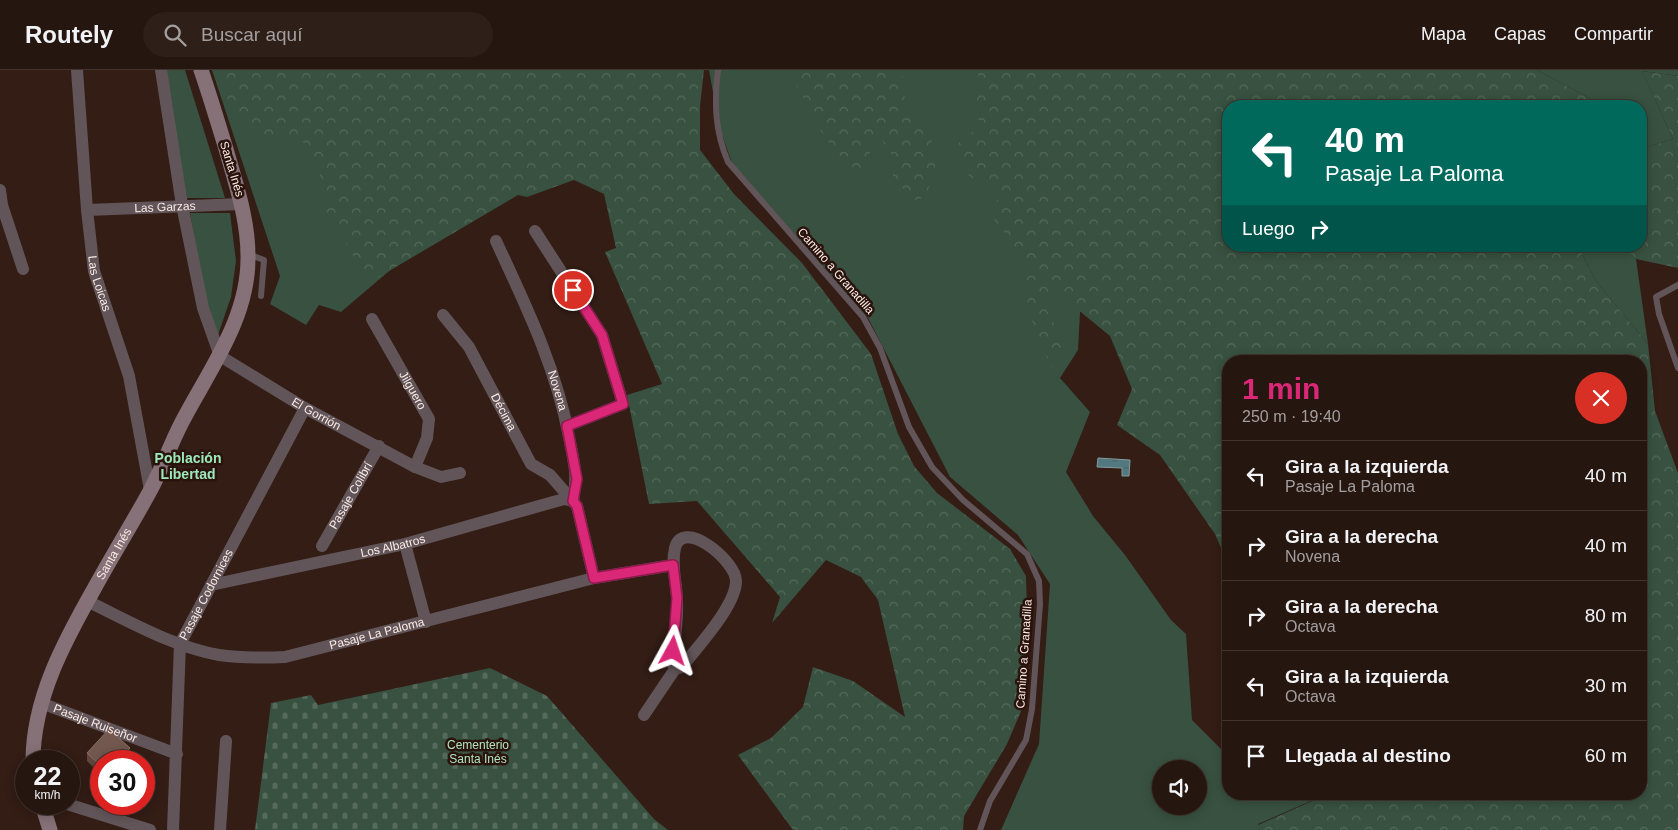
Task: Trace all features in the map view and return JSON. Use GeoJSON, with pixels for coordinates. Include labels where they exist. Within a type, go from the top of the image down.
{"type":"FeatureCollection","features":[{"type":"Feature","properties":{"kind":"main road","name":"Santa Inés"},"geometry":{"type":"LineString","coordinates":[[33,750],[33,736],[41,703],[58,657],[87,601],[150,490],[182,423],[220,356],[238,311],[245,283],[248,254],[242,204],[201,70]]}},
{"type":"Feature","properties":{"kind":"main road"},"geometry":{"type":"LineString","coordinates":[[45,815],[50,830]]}},
{"type":"Feature","properties":{"kind":"street","name":"Las Loicas"},"geometry":{"type":"LineString","coordinates":[[77,70],[87,210],[94,271],[129,376],[150,490]]}},
{"type":"Feature","properties":{"kind":"street"},"geometry":{"type":"LineString","coordinates":[[161,70],[182,205],[203,308],[220,356]]}},
{"type":"Feature","properties":{"kind":"street"},"geometry":{"type":"LineString","coordinates":[[0,190],[2,204],[23,269]]}},
{"type":"Feature","properties":{"kind":"street","name":"Las Garzas"},"geometry":{"type":"LineString","coordinates":[[87,210],[242,204]]}},
{"type":"Feature","properties":{"kind":"street"},"geometry":{"type":"LineString","coordinates":[[535,231],[602,335],[623,404],[567,426]]}},
{"type":"Feature","properties":{"kind":"street","name":"Novena"},"geometry":{"type":"LineString","coordinates":[[496,241],[544,346],[562,398],[577,479],[573,501],[577,506],[594,578]]}},
{"type":"Feature","properties":{"kind":"street","name":"Décima"},"geometry":{"type":"LineString","coordinates":[[443,315],[469,347],[530,464],[550,475],[573,501]]}},
{"type":"Feature","properties":{"kind":"street","name":"Jilguero"},"geometry":{"type":"LineString","coordinates":[[372,319],[429,419],[427,438],[415,467]]}},
{"type":"Feature","properties":{"kind":"street","name":"El Gorrión"},"geometry":{"type":"LineString","coordinates":[[220,356],[305,408],[415,467],[441,477],[460,473]]}},
{"type":"Feature","properties":{"kind":"street","name":"Pasaje Codornices"},"geometry":{"type":"LineString","coordinates":[[172,830],[177,754],[180,644],[305,408]]}},
{"type":"Feature","properties":{"kind":"street","name":"Pasaje Colibrí"},"geometry":{"type":"LineString","coordinates":[[322,546],[379,446]]}},
{"type":"Feature","properties":{"kind":"street","name":"Los Albatros"},"geometry":{"type":"LineString","coordinates":[[210,585],[405,544],[564,499],[573,501]]}},
{"type":"Feature","properties":{"kind":"street"},"geometry":{"type":"LineString","coordinates":[[644,715],[676,669],[682,667],[727,607],[736,580],[732,569],[711,546],[697,539],[685,537],[679,540],[675,547],[673,565],[677,598],[672,662],[676,669]]}},
{"type":"Feature","properties":{"kind":"street"},"geometry":{"type":"LineString","coordinates":[[405,544],[426,622]]}},
{"type":"Feature","properties":{"kind":"street","name":"Pasaje La Paloma"},"geometry":{"type":"LineString","coordinates":[[87,601],[180,644],[217,654],[249,658],[285,657],[594,578],[673,565]]}},
{"type":"Feature","properties":{"kind":"street","name":"Pasaje Ruiseñor"},"geometry":{"type":"LineString","coordinates":[[41,703],[177,754]]}},
{"type":"Feature","properties":{"kind":"street"},"geometry":{"type":"LineString","coordinates":[[220,830],[226,741]]}},
{"type":"Feature","properties":{"kind":"street"},"geometry":{"type":"LineString","coordinates":[[80,808],[150,830]]}},
{"type":"Feature","properties":{"kind":"lane","name":"Camino a Granadilla"},"geometry":{"type":"LineString","coordinates":[[718,70],[715,89],[716,122],[719,140],[728,162],[863,317],[880,348],[909,428],[932,467],[963,500],[1027,554],[1039,581],[1040,604],[1032,709],[1026,740],[990,801],[980,830]]}},
{"type":"Feature","properties":{"kind":"lane"},"geometry":{"type":"LineString","coordinates":[[248,254],[264,260],[261,296]]}},
{"type":"Feature","properties":{"kind":"lane"},"geometry":{"type":"LineString","coordinates":[[1678,285],[1656,297],[1659,314],[1678,368]]}},
{"type":"Feature","properties":{"kind":"green space"},"geometry":{"type":"Polygon","coordinates":[[[162,70],[185,70],[225,198],[182,198],[162,70]]]}},
{"type":"Feature","properties":{"kind":"green space"},"geometry":{"type":"Polygon","coordinates":[[[212,70],[658,70],[408,255],[341,312],[319,305],[306,325],[270,304],[280,276],[212,70]]]}},
{"type":"Feature","properties":{"kind":"green space"},"geometry":{"type":"Polygon","coordinates":[[[217,70],[704,70],[700,106],[700,150],[734,194],[802,263],[871,354],[898,434],[914,466],[937,493],[1010,549],[1026,576],[1027,610],[1022,709],[1007,744],[964,816],[963,830],[793,830],[738,755],[771,738],[803,707],[813,667],[853,681],[905,717],[878,600],[861,577],[826,560],[772,623],[780,597],[697,501],[649,504],[627,395],[662,384],[605,252],[616,248],[604,194],[574,180],[527,197],[518,195],[367,284],[347,244],[328,218],[323,182],[305,143],[266,137],[230,106],[217,70]]]}},
{"type":"Feature","properties":{"kind":"green space"},"geometry":{"type":"Polygon","coordinates":[[[709,70],[1032,70],[1081,294],[1078,350],[1060,378],[1090,412],[1066,472],[1093,516],[1125,555],[1171,620],[1186,634],[1192,720],[1222,750],[1222,800],[1311,801],[1258,824],[1260,830],[1001,830],[1039,744],[1050,584],[1018,535],[950,477],[868,318],[732,163],[719,126],[709,70]]]}},
{"type":"Feature","properties":{"kind":"green space"},"geometry":{"type":"Polygon","coordinates":[[[786,70],[900,70],[904,81],[905,105],[931,138],[936,164],[926,196],[917,200],[911,198],[893,176],[892,155],[878,134],[866,137],[872,162],[857,170],[844,159],[824,136],[786,70]]]}},
{"type":"Feature","properties":{"kind":"green space"},"geometry":{"type":"Polygon","coordinates":[[[979,70],[1537,70],[1591,99],[1222,100],[1222,252],[1581,252],[1596,281],[1648,344],[1655,411],[1678,473],[1678,830],[1260,830],[1258,825],[1314,800],[1647,800],[1647,355],[1222,355],[1222,550],[1215,534],[1160,455],[1117,425],[1132,389],[1110,336],[1049,286],[1045,307],[1066,345],[1052,369],[1029,314],[1022,256],[990,214],[1002,192],[983,185],[970,177],[962,166],[954,147],[980,126],[975,100],[979,70]]]}},
{"type":"Feature","properties":{"kind":"green space"},"geometry":{"type":"Polygon","coordinates":[[[1537,70],[1678,70],[1678,76],[1642,71],[1673,139],[1647,147],[1647,100],[1591,99],[1537,70]]]}},
{"type":"Feature","properties":{"kind":"green space"},"geometry":{"type":"Polygon","coordinates":[[[1642,71],[1678,76],[1678,268],[1636,259],[1630,252],[1647,252],[1647,147],[1673,139],[1642,71]]]}},
{"type":"Feature","properties":{"kind":"green space"},"geometry":{"type":"Polygon","coordinates":[[[190,213],[230,213],[236,261],[231,297],[217,338],[206,304],[190,213]]]}},
{"type":"Feature","properties":{"kind":"green space"},"geometry":{"type":"Polygon","coordinates":[[[1581,252],[1630,252],[1636,259],[1648,344],[1596,281],[1581,252]]]}},
{"type":"Feature","properties":{"kind":"green space","name":"Cementerio Santa Inés"},"geometry":{"type":"Polygon","coordinates":[[[490,668],[547,696],[654,819],[668,830],[255,830],[271,703],[311,695],[318,705],[490,668]]]}},
{"type":"Feature","properties":{"kind":"water"},"geometry":{"type":"Polygon","coordinates":[[[1098,458],[1130,460],[1129,476],[1122,476],[1122,468],[1097,467],[1098,458]]]}},
{"type":"Feature","properties":{"kind":"building"},"geometry":{"type":"Polygon","coordinates":[[[109,729],[130,748],[128,750],[90,750],[90,756],[87,753],[109,729]]]}},
{"type":"Feature","properties":{"kind":"district","name":"Población Libertad"},"geometry":{"type":"Point","coordinates":[188,466]}},
{"type":"Feature","properties":{"kind":"route"},"geometry":{"type":"LineString","coordinates":[[573,290],[602,335],[623,404],[567,426],[577,479],[573,501],[577,506],[594,578],[673,565],[677,598],[673,651]]}}]}
